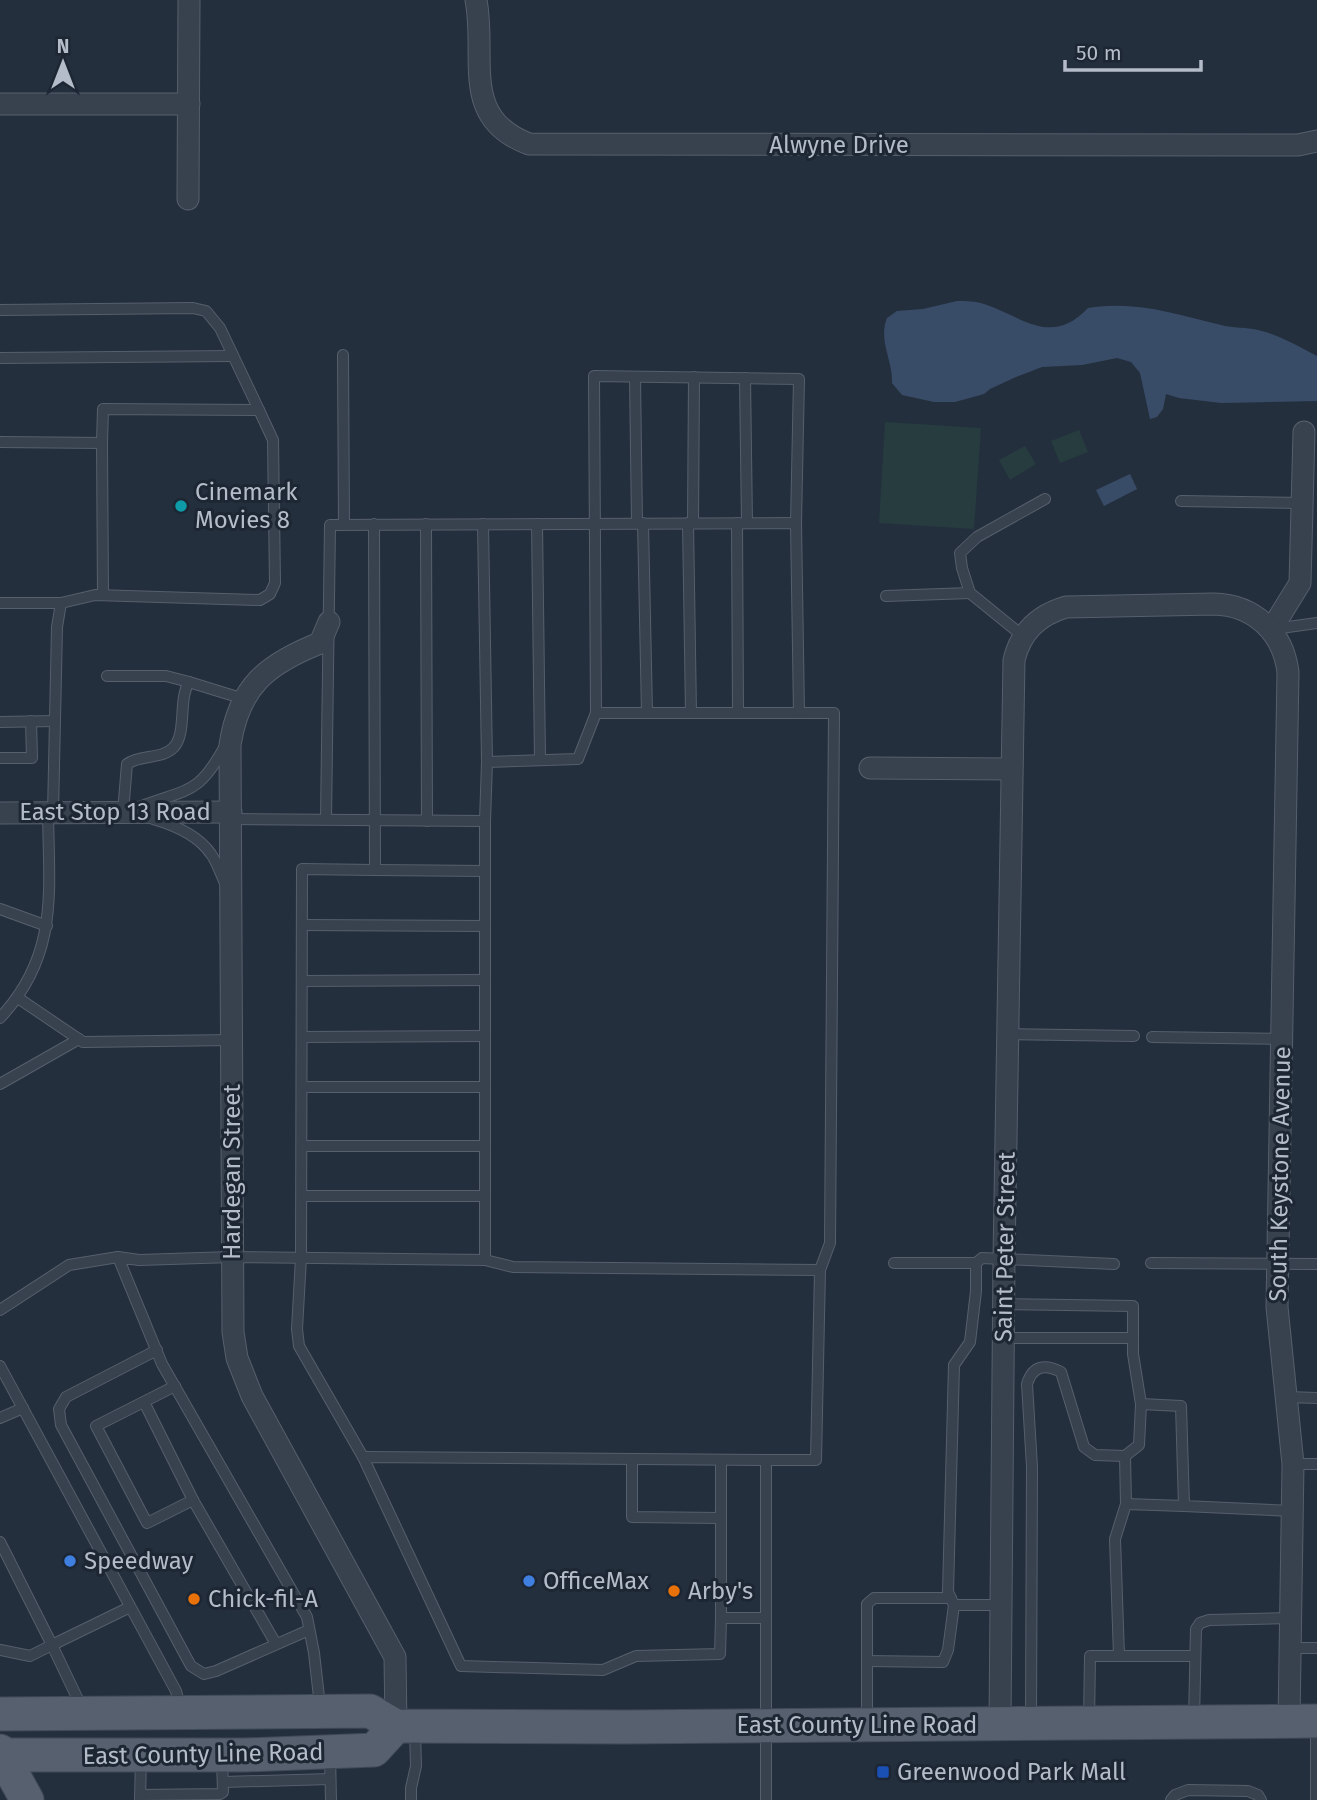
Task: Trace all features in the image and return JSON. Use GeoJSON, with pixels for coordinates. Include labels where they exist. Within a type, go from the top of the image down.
{"type":"FeatureCollection","features":[{"type":"Feature","properties":{"kind":"main road","name":"East County Line Road"},"geometry":{"type":"LineString","coordinates":[[0,1714],[370,1712],[406,1726],[1307,1721]]}},
{"type":"Feature","properties":{"kind":"main road","name":"East County Line Road"},"geometry":{"type":"LineString","coordinates":[[1,1754],[141,1755],[222,1769],[330,1766],[374,1750],[406,1726]]}},
{"type":"Feature","properties":{"kind":"main road"},"geometry":{"type":"LineString","coordinates":[[1,1754],[27,1800]]}},
{"type":"Feature","properties":{"kind":"street"},"geometry":{"type":"LineString","coordinates":[[188,198],[189,0]]}},
{"type":"Feature","properties":{"kind":"street","name":"Alwyne Drive"},"geometry":{"type":"LineString","coordinates":[[476,0],[480,33],[480,91],[485,108],[506,134],[529,144],[1298,145],[1317,141]]}},
{"type":"Feature","properties":{"kind":"street"},"geometry":{"type":"LineString","coordinates":[[0,104],[189,104]]}},
{"type":"Feature","properties":{"kind":"street"},"geometry":{"type":"LineString","coordinates":[[1027,631],[1052,611],[1066,607],[1214,604],[1248,612],[1269,628],[1300,583],[1304,432]]}},
{"type":"Feature","properties":{"kind":"street","name":"Hardegan Street"},"geometry":{"type":"LineString","coordinates":[[328,622],[320,643],[290,655],[268,669],[253,685],[244,699],[232,732],[233,1332],[243,1377],[395,1657],[406,1726]]}},
{"type":"Feature","properties":{"kind":"street","name":"South Keystone Avenue"},"geometry":{"type":"LineString","coordinates":[[1269,628],[1283,650],[1288,672],[1278,1307],[1293,1464],[1290,1648],[1307,1721]]}},
{"type":"Feature","properties":{"kind":"street","name":"Saint Peter Street"},"geometry":{"type":"LineString","coordinates":[[1016,1724],[1001,1605],[1003,1338],[1013,665],[1016,650],[1027,631]]}},
{"type":"Feature","properties":{"kind":"street"},"geometry":{"type":"LineString","coordinates":[[870,768],[1011,769]]}},
{"type":"Feature","properties":{"kind":"street","name":"East Stop 13 Road"},"geometry":{"type":"LineString","coordinates":[[0,813],[231,815]]}},
{"type":"Feature","properties":{"kind":"lane"},"geometry":{"type":"LineString","coordinates":[[0,310],[193,308],[206,311],[220,328],[273,440],[275,583],[270,594],[260,600],[103,595],[61,603],[0,603]]}},
{"type":"Feature","properties":{"kind":"lane"},"geometry":{"type":"LineString","coordinates":[[343,355],[344,525]]}},
{"type":"Feature","properties":{"kind":"lane"},"geometry":{"type":"LineString","coordinates":[[0,358],[233,356]]}},
{"type":"Feature","properties":{"kind":"lane"},"geometry":{"type":"LineString","coordinates":[[487,762],[578,759],[596,713],[594,376],[799,379],[796,523],[799,713]]}},
{"type":"Feature","properties":{"kind":"lane"},"geometry":{"type":"LineString","coordinates":[[635,377],[647,713]]}},
{"type":"Feature","properties":{"kind":"lane"},"geometry":{"type":"LineString","coordinates":[[691,713],[690,523],[694,377]]}},
{"type":"Feature","properties":{"kind":"lane"},"geometry":{"type":"LineString","coordinates":[[738,713],[745,378]]}},
{"type":"Feature","properties":{"kind":"lane"},"geometry":{"type":"LineString","coordinates":[[103,595],[103,409],[259,410]]}},
{"type":"Feature","properties":{"kind":"lane"},"geometry":{"type":"LineString","coordinates":[[0,442],[102,443]]}},
{"type":"Feature","properties":{"kind":"lane"},"geometry":{"type":"LineString","coordinates":[[970,593],[960,553],[977,537],[1045,499]]}},
{"type":"Feature","properties":{"kind":"lane"},"geometry":{"type":"LineString","coordinates":[[1181,501],[1303,503]]}},
{"type":"Feature","properties":{"kind":"lane"},"geometry":{"type":"LineString","coordinates":[[326,820],[330,525],[796,523]]}},
{"type":"Feature","properties":{"kind":"lane"},"geometry":{"type":"LineString","coordinates":[[374,524],[375,870]]}},
{"type":"Feature","properties":{"kind":"lane"},"geometry":{"type":"LineString","coordinates":[[426,524],[427,821]]}},
{"type":"Feature","properties":{"kind":"lane"},"geometry":{"type":"LineString","coordinates":[[483,524],[487,762],[485,1260]]}},
{"type":"Feature","properties":{"kind":"lane"},"geometry":{"type":"LineString","coordinates":[[537,524],[540,760]]}},
{"type":"Feature","properties":{"kind":"lane"},"geometry":{"type":"LineString","coordinates":[[886,596],[970,593],[1027,631]]}},
{"type":"Feature","properties":{"kind":"lane"},"geometry":{"type":"LineString","coordinates":[[0,1018],[18,998],[34,968],[49,917],[57,627],[61,603]]}},
{"type":"Feature","properties":{"kind":"lane"},"geometry":{"type":"LineString","coordinates":[[1269,628],[1317,622]]}},
{"type":"Feature","properties":{"kind":"lane"},"geometry":{"type":"LineString","coordinates":[[107,676],[166,676],[244,699]]}},
{"type":"Feature","properties":{"kind":"lane"},"geometry":{"type":"LineString","coordinates":[[123,812],[127,764],[134,758],[160,755],[173,748],[181,723],[184,690],[189,682]]}},
{"type":"Feature","properties":{"kind":"lane"},"geometry":{"type":"LineString","coordinates":[[363,1457],[816,1460],[820,1270],[830,1243],[834,713],[596,713]]}},
{"type":"Feature","properties":{"kind":"lane"},"geometry":{"type":"LineString","coordinates":[[0,722],[55,721]]}},
{"type":"Feature","properties":{"kind":"lane"},"geometry":{"type":"LineString","coordinates":[[0,758],[32,758],[31,722]]}},
{"type":"Feature","properties":{"kind":"lane"},"geometry":{"type":"LineString","coordinates":[[123,812],[186,792],[200,783],[211,771],[232,732]]}},
{"type":"Feature","properties":{"kind":"lane"},"geometry":{"type":"LineString","coordinates":[[123,812],[181,828],[211,853],[231,896]]}},
{"type":"Feature","properties":{"kind":"lane"},"geometry":{"type":"LineString","coordinates":[[231,815],[326,820],[485,821]]}},
{"type":"Feature","properties":{"kind":"lane"},"geometry":{"type":"LineString","coordinates":[[485,871],[302,869],[302,1196],[297,1329],[299,1346],[363,1457],[461,1666],[603,1670],[636,1656],[720,1654],[721,1460]]}},
{"type":"Feature","properties":{"kind":"lane"},"geometry":{"type":"LineString","coordinates":[[0,909],[47,926]]}},
{"type":"Feature","properties":{"kind":"lane"},"geometry":{"type":"LineString","coordinates":[[302,925],[485,926]]}},
{"type":"Feature","properties":{"kind":"lane"},"geometry":{"type":"LineString","coordinates":[[302,981],[485,980]]}},
{"type":"Feature","properties":{"kind":"lane"},"geometry":{"type":"LineString","coordinates":[[18,998],[83,1042],[232,1040]]}},
{"type":"Feature","properties":{"kind":"lane"},"geometry":{"type":"LineString","coordinates":[[1008,1034],[1134,1036]]}},
{"type":"Feature","properties":{"kind":"lane"},"geometry":{"type":"LineString","coordinates":[[302,1037],[485,1036]]}},
{"type":"Feature","properties":{"kind":"lane"},"geometry":{"type":"LineString","coordinates":[[1152,1037],[1282,1039]]}},
{"type":"Feature","properties":{"kind":"lane"},"geometry":{"type":"LineString","coordinates":[[0,1084],[79,1039]]}},
{"type":"Feature","properties":{"kind":"lane"},"geometry":{"type":"LineString","coordinates":[[302,1087],[485,1087]]}},
{"type":"Feature","properties":{"kind":"lane"},"geometry":{"type":"LineString","coordinates":[[302,1146],[485,1146]]}},
{"type":"Feature","properties":{"kind":"lane"},"geometry":{"type":"LineString","coordinates":[[302,1196],[485,1196]]}},
{"type":"Feature","properties":{"kind":"lane"},"geometry":{"type":"LineString","coordinates":[[0,1310],[69,1265],[118,1256],[139,1260],[232,1257],[485,1260],[513,1267],[820,1270]]}},
{"type":"Feature","properties":{"kind":"lane"},"geometry":{"type":"LineString","coordinates":[[118,1256],[156,1350],[307,1617],[320,1712]]}},
{"type":"Feature","properties":{"kind":"lane"},"geometry":{"type":"LineString","coordinates":[[894,1263],[976,1263],[982,1258],[1114,1264]]}},
{"type":"Feature","properties":{"kind":"lane"},"geometry":{"type":"LineString","coordinates":[[867,1661],[943,1662],[948,1650],[953,1602],[948,1592],[954,1365],[970,1342],[976,1291],[976,1263]]}},
{"type":"Feature","properties":{"kind":"lane"},"geometry":{"type":"LineString","coordinates":[[1151,1263],[1317,1264]]}},
{"type":"Feature","properties":{"kind":"lane"},"geometry":{"type":"LineString","coordinates":[[1004,1304],[1133,1306],[1133,1338],[1141,1404],[1139,1445],[1125,1456],[1095,1455],[1084,1447],[1061,1372],[1050,1366],[1039,1368],[1030,1375],[1027,1384],[1032,1454],[1016,1724]]}},
{"type":"Feature","properties":{"kind":"lane"},"geometry":{"type":"LineString","coordinates":[[1003,1338],[1133,1338]]}},
{"type":"Feature","properties":{"kind":"lane"},"geometry":{"type":"LineString","coordinates":[[156,1350],[66,1397],[59,1409],[61,1425],[191,1666],[204,1674],[216,1671],[309,1630]]}},
{"type":"Feature","properties":{"kind":"lane"},"geometry":{"type":"LineString","coordinates":[[0,1366],[176,1691],[181,1714]]}},
{"type":"Feature","properties":{"kind":"lane"},"geometry":{"type":"LineString","coordinates":[[175,1386],[96,1426],[147,1523],[193,1500]]}},
{"type":"Feature","properties":{"kind":"lane"},"geometry":{"type":"LineString","coordinates":[[1287,1397],[1317,1398]]}},
{"type":"Feature","properties":{"kind":"lane"},"geometry":{"type":"LineString","coordinates":[[144,1402],[193,1500],[276,1644]]}},
{"type":"Feature","properties":{"kind":"lane"},"geometry":{"type":"LineString","coordinates":[[1141,1404],[1181,1406],[1184,1506]]}},
{"type":"Feature","properties":{"kind":"lane"},"geometry":{"type":"LineString","coordinates":[[0,1418],[23,1408]]}},
{"type":"Feature","properties":{"kind":"lane"},"geometry":{"type":"LineString","coordinates":[[1119,1656],[1115,1539],[1126,1504],[1125,1456]]}},
{"type":"Feature","properties":{"kind":"lane"},"geometry":{"type":"LineString","coordinates":[[632,1460],[632,1517],[721,1518]]}},
{"type":"Feature","properties":{"kind":"lane"},"geometry":{"type":"LineString","coordinates":[[766,1461],[766,1800]]}},
{"type":"Feature","properties":{"kind":"lane"},"geometry":{"type":"LineString","coordinates":[[1293,1464],[1317,1464]]}},
{"type":"Feature","properties":{"kind":"lane"},"geometry":{"type":"LineString","coordinates":[[1126,1504],[1293,1511]]}},
{"type":"Feature","properties":{"kind":"lane"},"geometry":{"type":"LineString","coordinates":[[0,1542],[84,1714]]}},
{"type":"Feature","properties":{"kind":"lane"},"geometry":{"type":"LineString","coordinates":[[867,1725],[867,1604],[874,1598],[1001,1605]]}},
{"type":"Feature","properties":{"kind":"lane"},"geometry":{"type":"LineString","coordinates":[[0,1650],[30,1656],[130,1607]]}},
{"type":"Feature","properties":{"kind":"lane"},"geometry":{"type":"LineString","coordinates":[[721,1618],[765,1618]]}},
{"type":"Feature","properties":{"kind":"lane"},"geometry":{"type":"LineString","coordinates":[[1194,1722],[1196,1629],[1200,1623],[1209,1620],[1291,1618]]}},
{"type":"Feature","properties":{"kind":"lane"},"geometry":{"type":"LineString","coordinates":[[1290,1648],[1317,1648]]}},
{"type":"Feature","properties":{"kind":"lane"},"geometry":{"type":"LineString","coordinates":[[1089,1723],[1090,1656],[1195,1656]]}},
{"type":"Feature","properties":{"kind":"lane"},"geometry":{"type":"LineString","coordinates":[[1307,1721],[1316,1800]]}},
{"type":"Feature","properties":{"kind":"lane"},"geometry":{"type":"LineString","coordinates":[[406,1726],[416,1766],[411,1800]]}},
{"type":"Feature","properties":{"kind":"lane"},"geometry":{"type":"LineString","coordinates":[[141,1755],[140,1798],[220,1794],[223,1792],[222,1769]]}},
{"type":"Feature","properties":{"kind":"lane"},"geometry":{"type":"LineString","coordinates":[[330,1766],[331,1800]]}},
{"type":"Feature","properties":{"kind":"lane"},"geometry":{"type":"LineString","coordinates":[[1171,1800],[1175,1795],[1188,1790],[1213,1790],[1248,1791],[1258,1795],[1261,1800]]}},
{"type":"Feature","properties":{"kind":"green space"},"geometry":{"type":"Polygon","coordinates":[[[885,422],[981,428],[974,529],[879,523],[885,422]]]}},
{"type":"Feature","properties":{"kind":"green space"},"geometry":{"type":"Polygon","coordinates":[[[1079,430],[1088,452],[1060,463],[1051,441],[1079,430]]]}},
{"type":"Feature","properties":{"kind":"green space"},"geometry":{"type":"Polygon","coordinates":[[[1025,446],[1036,464],[1010,480],[999,460],[1025,446]]]}},
{"type":"Feature","properties":{"kind":"water"},"geometry":{"type":"Polygon","coordinates":[[[957,301],[981,303],[1037,326],[1062,326],[1075,320],[1088,308],[1122,306],[1155,309],[1225,326],[1270,333],[1317,356],[1317,401],[1221,403],[1166,394],[1163,409],[1157,417],[1150,419],[1140,373],[1131,362],[1117,358],[1082,365],[1042,367],[984,394],[955,402],[934,402],[902,395],[892,383],[884,335],[887,318],[897,311],[923,309],[957,301]]]}},
{"type":"Feature","properties":{"kind":"water"},"geometry":{"type":"Polygon","coordinates":[[[1130,474],[1137,489],[1104,506],[1096,490],[1130,474]]]}},
{"type":"Feature","properties":{"kind":"place","name":"Cinemark Movies 8"},"geometry":{"type":"Point","coordinates":[181,506]}},
{"type":"Feature","properties":{"kind":"place","name":"Speedway"},"geometry":{"type":"Point","coordinates":[70,1561]}},
{"type":"Feature","properties":{"kind":"place","name":"OfficeMax"},"geometry":{"type":"Point","coordinates":[529,1581]}},
{"type":"Feature","properties":{"kind":"place","name":"Arby's"},"geometry":{"type":"Point","coordinates":[674,1591]}},
{"type":"Feature","properties":{"kind":"place","name":"Chick-fil-A"},"geometry":{"type":"Point","coordinates":[194,1599]}},
{"type":"Feature","properties":{"kind":"place","name":"Greenwood Park Mall"},"geometry":{"type":"Point","coordinates":[883,1772]}}]}
